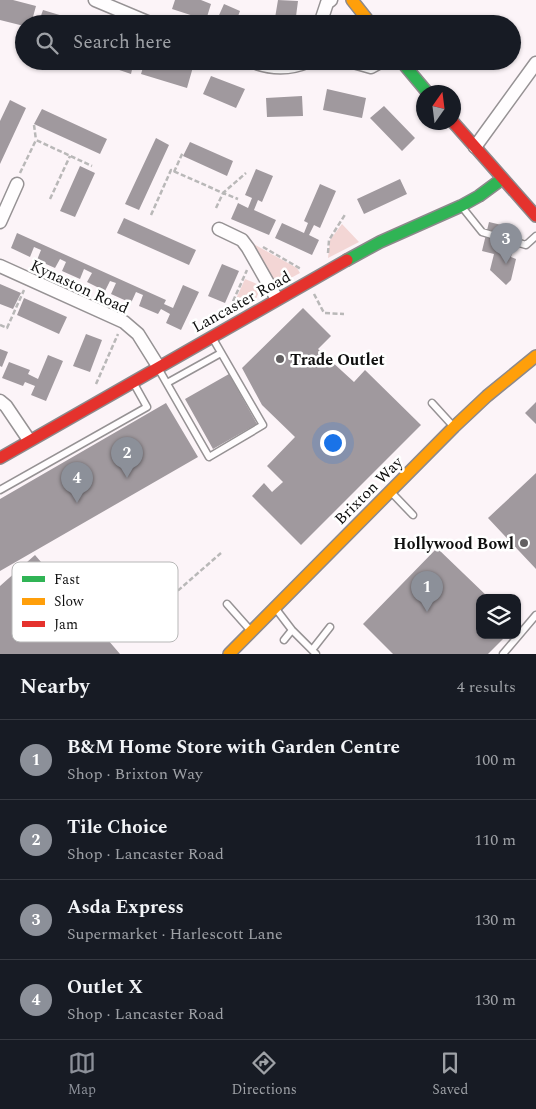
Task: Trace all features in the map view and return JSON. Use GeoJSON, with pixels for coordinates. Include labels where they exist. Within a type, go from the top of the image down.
{"type":"FeatureCollection","features":[{"type":"Feature","properties":{"kind":"street"},"geometry":{"type":"LineString","coordinates":[[95,0],[131,15]]}},
{"type":"Feature","properties":{"kind":"street"},"geometry":{"type":"LineString","coordinates":[[323,15],[330,0]]}},
{"type":"Feature","properties":{"kind":"street"},"geometry":{"type":"LineString","coordinates":[[352,0],[364,15]]}},
{"type":"Feature","properties":{"kind":"street"},"geometry":{"type":"LineString","coordinates":[[475,147],[536,63]]}},
{"type":"Feature","properties":{"kind":"street"},"geometry":{"type":"LineString","coordinates":[[409,70],[422,85]]}},
{"type":"Feature","properties":{"kind":"street"},"geometry":{"type":"LineString","coordinates":[[460,130],[536,216]]}},
{"type":"Feature","properties":{"kind":"street","name":"Lancaster Road"},"geometry":{"type":"LineString","coordinates":[[0,458],[276,299],[380,242],[461,206],[479,196],[502,179]]}},
{"type":"Feature","properties":{"kind":"street"},"geometry":{"type":"LineString","coordinates":[[0,222],[17,184]]}},
{"type":"Feature","properties":{"kind":"street"},"geometry":{"type":"LineString","coordinates":[[219,229],[242,240],[276,299]]}},
{"type":"Feature","properties":{"kind":"street","name":"Kynaston Road"},"geometry":{"type":"LineString","coordinates":[[0,266],[124,322],[138,334],[158,366]]}},
{"type":"Feature","properties":{"kind":"street","name":"Brixton Way"},"geometry":{"type":"LineString","coordinates":[[229,654],[454,427],[487,396],[534,362]]}},
{"type":"Feature","properties":{"kind":"street"},"geometry":{"type":"LineString","coordinates":[[0,401],[6,406],[29,440]]}},
{"type":"Feature","properties":{"kind":"lane"},"geometry":{"type":"LineString","coordinates":[[461,206],[482,232],[526,244],[536,236]]}},
{"type":"Feature","properties":{"kind":"lane"},"geometry":{"type":"LineString","coordinates":[[158,366],[209,457],[263,425],[212,336]]}},
{"type":"Feature","properties":{"kind":"lane"},"geometry":{"type":"LineString","coordinates":[[167,382],[221,353]]}},
{"type":"Feature","properties":{"kind":"lane"},"geometry":{"type":"LineString","coordinates":[[0,490],[147,407],[133,381]]}},
{"type":"Feature","properties":{"kind":"lane"},"geometry":{"type":"LineString","coordinates":[[432,403],[454,427]]}},
{"type":"Feature","properties":{"kind":"lane"},"geometry":{"type":"LineString","coordinates":[[391,491],[412,515]]}},
{"type":"Feature","properties":{"kind":"lane"},"geometry":{"type":"LineString","coordinates":[[227,604],[251,632]]}},
{"type":"Feature","properties":{"kind":"lane"},"geometry":{"type":"LineString","coordinates":[[275,608],[292,630],[314,652],[330,627]]}},
{"type":"Feature","properties":{"kind":"lane"},"geometry":{"type":"LineString","coordinates":[[503,654],[536,615]]}},
{"type":"Feature","properties":{"kind":"lane"},"geometry":{"type":"LineString","coordinates":[[284,640],[292,630]]}},
{"type":"Feature","properties":{"kind":"path"},"geometry":{"type":"LineString","coordinates":[[17,184],[17,179],[36,140],[34,125]]}},
{"type":"Feature","properties":{"kind":"path"},"geometry":{"type":"LineString","coordinates":[[36,140],[92,166]]}},
{"type":"Feature","properties":{"kind":"path"},"geometry":{"type":"LineString","coordinates":[[174,172],[183,152]]}},
{"type":"Feature","properties":{"kind":"path"},"geometry":{"type":"LineString","coordinates":[[50,199],[70,156]]}},
{"type":"Feature","properties":{"kind":"path"},"geometry":{"type":"LineString","coordinates":[[152,215],[171,170],[238,199]]}},
{"type":"Feature","properties":{"kind":"path"},"geometry":{"type":"LineString","coordinates":[[216,208],[223,193],[246,174]]}},
{"type":"Feature","properties":{"kind":"path"},"geometry":{"type":"LineString","coordinates":[[326,272],[329,240],[346,213]]}},
{"type":"Feature","properties":{"kind":"path"},"geometry":{"type":"LineString","coordinates":[[226,328],[226,319],[252,257]]}},
{"type":"Feature","properties":{"kind":"path"},"geometry":{"type":"LineString","coordinates":[[0,325],[7,328],[29,279]]}},
{"type":"Feature","properties":{"kind":"path"},"geometry":{"type":"LineString","coordinates":[[86,408],[124,322]]}},
{"type":"Feature","properties":{"kind":"path"},"geometry":{"type":"LineString","coordinates":[[178,591],[221,554]]}},
{"type":"Feature","properties":{"kind":"shaded area"},"geometry":{"type":"Polygon","coordinates":[[[342,224],[359,242],[328,258],[330,240],[342,224]]]}},
{"type":"Feature","properties":{"kind":"shaded area"},"geometry":{"type":"Polygon","coordinates":[[[248,241],[297,268],[300,273],[278,285],[273,284],[248,241]]]}},
{"type":"Feature","properties":{"kind":"shaded area"},"geometry":{"type":"Polygon","coordinates":[[[245,279],[257,284],[260,289],[256,299],[230,312],[245,279]]]}},
{"type":"Feature","properties":{"kind":"building"},"geometry":{"type":"Polygon","coordinates":[[[0,0],[13,0],[36,6],[34,15],[15,15],[15,24],[0,20],[0,0]]]}},
{"type":"Feature","properties":{"kind":"building"},"geometry":{"type":"Polygon","coordinates":[[[175,0],[201,0],[211,4],[208,15],[191,15],[172,9],[175,0]]]}},
{"type":"Feature","properties":{"kind":"building"},"geometry":{"type":"Polygon","coordinates":[[[278,0],[298,1],[296,15],[276,15],[278,0]]]}},
{"type":"Feature","properties":{"kind":"building"},"geometry":{"type":"Polygon","coordinates":[[[224,4],[240,11],[238,15],[219,15],[224,4]]]}},
{"type":"Feature","properties":{"kind":"building"},"geometry":{"type":"Polygon","coordinates":[[[43,10],[60,15],[41,15],[43,10]]]}},
{"type":"Feature","properties":{"kind":"building"},"geometry":{"type":"Polygon","coordinates":[[[119,70],[132,70],[131,74],[119,70]]]}},
{"type":"Feature","properties":{"kind":"building"},"geometry":{"type":"Polygon","coordinates":[[[142,70],[192,70],[187,88],[141,74],[142,70]]]}},
{"type":"Feature","properties":{"kind":"building"},"geometry":{"type":"Polygon","coordinates":[[[211,76],[245,89],[236,108],[203,94],[211,76]]]}},
{"type":"Feature","properties":{"kind":"building"},"geometry":{"type":"Polygon","coordinates":[[[327,89],[366,98],[362,118],[323,110],[327,89]]]}},
{"type":"Feature","properties":{"kind":"building"},"geometry":{"type":"Polygon","coordinates":[[[302,96],[303,116],[267,117],[266,98],[302,96]]]}},
{"type":"Feature","properties":{"kind":"building"},"geometry":{"type":"Polygon","coordinates":[[[10,100],[26,108],[0,164],[0,121],[10,100]]]}},
{"type":"Feature","properties":{"kind":"building"},"geometry":{"type":"Polygon","coordinates":[[[384,106],[415,138],[402,151],[370,118],[384,106]]]}},
{"type":"Feature","properties":{"kind":"building"},"geometry":{"type":"Polygon","coordinates":[[[42,109],[107,139],[100,154],[34,124],[42,109]]]}},
{"type":"Feature","properties":{"kind":"building"},"geometry":{"type":"Polygon","coordinates":[[[156,138],[169,145],[139,210],[125,204],[156,138]]]}},
{"type":"Feature","properties":{"kind":"building"},"geometry":{"type":"Polygon","coordinates":[[[190,142],[233,161],[227,176],[183,156],[190,142]]]}},
{"type":"Feature","properties":{"kind":"building"},"geometry":{"type":"Polygon","coordinates":[[[80,166],[95,173],[75,217],[60,211],[80,166]]]}},
{"type":"Feature","properties":{"kind":"building"},"geometry":{"type":"Polygon","coordinates":[[[256,169],[273,176],[262,202],[258,200],[254,210],[276,220],[269,235],[231,219],[238,203],[248,208],[252,198],[245,195],[256,169]]]}},
{"type":"Feature","properties":{"kind":"building"},"geometry":{"type":"Polygon","coordinates":[[[400,179],[407,194],[364,214],[357,199],[400,179]]]}},
{"type":"Feature","properties":{"kind":"building"},"geometry":{"type":"Polygon","coordinates":[[[320,184],[336,191],[320,228],[314,225],[309,235],[319,240],[312,255],[275,238],[282,223],[304,233],[308,223],[304,221],[320,184]]]}},
{"type":"Feature","properties":{"kind":"building"},"geometry":{"type":"Polygon","coordinates":[[[124,218],[196,250],[189,265],[117,233],[124,218]]]}},
{"type":"Feature","properties":{"kind":"building"},"geometry":{"type":"Polygon","coordinates":[[[489,222],[518,229],[511,257],[516,259],[511,280],[506,285],[490,270],[494,254],[482,251],[489,222]]]}},
{"type":"Feature","properties":{"kind":"building"},"geometry":{"type":"Polygon","coordinates":[[[17,233],[166,300],[164,304],[173,308],[183,285],[199,292],[181,330],[166,323],[170,314],[161,309],[158,314],[139,306],[143,295],[136,292],[131,303],[111,294],[116,283],[110,281],[105,291],[87,282],[92,273],[84,269],[80,279],[62,271],[66,262],[60,259],[55,268],[37,260],[41,250],[34,247],[30,257],[11,248],[17,233]]]}},
{"type":"Feature","properties":{"kind":"building"},"geometry":{"type":"Polygon","coordinates":[[[222,264],[239,271],[225,303],[208,296],[222,264]]]}},
{"type":"Feature","properties":{"kind":"building"},"geometry":{"type":"Polygon","coordinates":[[[0,284],[21,293],[13,309],[0,304],[0,284]]]}},
{"type":"Feature","properties":{"kind":"building"},"geometry":{"type":"Polygon","coordinates":[[[24,298],[67,317],[59,334],[17,315],[24,298]]]}},
{"type":"Feature","properties":{"kind":"building"},"geometry":{"type":"Polygon","coordinates":[[[303,308],[331,336],[318,349],[354,382],[365,370],[421,425],[301,545],[252,496],[264,483],[272,492],[283,482],[267,466],[295,437],[262,405],[242,368],[303,308]]]}},
{"type":"Feature","properties":{"kind":"building"},"geometry":{"type":"Polygon","coordinates":[[[86,334],[102,340],[90,372],[73,366],[86,334]]]}},
{"type":"Feature","properties":{"kind":"building"},"geometry":{"type":"Polygon","coordinates":[[[0,349],[8,352],[2,367],[0,366],[0,349]]]}},
{"type":"Feature","properties":{"kind":"building"},"geometry":{"type":"Polygon","coordinates":[[[48,355],[63,361],[46,401],[31,395],[35,386],[25,382],[23,386],[2,378],[9,362],[30,370],[28,374],[38,379],[48,355]]]}},
{"type":"Feature","properties":{"kind":"building"},"geometry":{"type":"Polygon","coordinates":[[[229,374],[257,424],[213,449],[185,399],[229,374]]]}},
{"type":"Feature","properties":{"kind":"building"},"geometry":{"type":"Polygon","coordinates":[[[536,402],[536,424],[525,413],[536,402]]]}},
{"type":"Feature","properties":{"kind":"building"},"geometry":{"type":"Polygon","coordinates":[[[166,403],[198,457],[16,562],[12,562],[12,564],[0,571],[0,499],[166,403]]]}},
{"type":"Feature","properties":{"kind":"building","name":"Hollywood Bowl"},"geometry":{"type":"Polygon","coordinates":[[[536,473],[536,569],[488,518],[536,473]]]}},
{"type":"Feature","properties":{"kind":"building"},"geometry":{"type":"Polygon","coordinates":[[[437,548],[485,594],[476,594],[476,639],[503,639],[488,654],[393,654],[363,624],[437,548]]]}},
{"type":"Feature","properties":{"kind":"building"},"geometry":{"type":"Polygon","coordinates":[[[35,555],[41,562],[27,562],[35,555]]]}},
{"type":"Feature","properties":{"kind":"building"},"geometry":{"type":"Polygon","coordinates":[[[12,575],[12,642],[110,642],[120,654],[0,654],[0,586],[12,575]]]}},
{"type":"Feature","properties":{"kind":"traffic: fast"},"geometry":{"type":"LineString","coordinates":[[409,70],[421,85]]}},
{"type":"Feature","properties":{"kind":"traffic: fast"},"geometry":{"type":"LineString","coordinates":[[347,260],[380,242],[461,206],[479,196],[502,179]]}},
{"type":"Feature","properties":{"kind":"traffic: slow"},"geometry":{"type":"LineString","coordinates":[[352,0],[364,15]]}},
{"type":"Feature","properties":{"kind":"traffic: slow"},"geometry":{"type":"LineString","coordinates":[[229,654],[454,427],[487,396],[536,356]]}},
{"type":"Feature","properties":{"kind":"traffic: jam"},"geometry":{"type":"LineString","coordinates":[[460,130],[536,216]]}},
{"type":"Feature","properties":{"kind":"traffic: jam"},"geometry":{"type":"LineString","coordinates":[[0,458],[347,260]]}},
{"type":"Feature","properties":{"kind":"place","name":"Asda Express"},"geometry":{"type":"Point","coordinates":[506,264]}},
{"type":"Feature","properties":{"kind":"place","name":"Trade Outlet"},"geometry":{"type":"Point","coordinates":[280,359]}},
{"type":"Feature","properties":{"kind":"place","name":"Tile Choice"},"geometry":{"type":"Point","coordinates":[127,478]}},
{"type":"Feature","properties":{"kind":"place","name":"Outlet X"},"geometry":{"type":"Point","coordinates":[77,503]}},
{"type":"Feature","properties":{"kind":"place","name":"Hollywood Bowl"},"geometry":{"type":"Point","coordinates":[524,543]}},
{"type":"Feature","properties":{"kind":"place","name":"B&M Home Store with Garden Centre"},"geometry":{"type":"Point","coordinates":[427,612]}}]}
